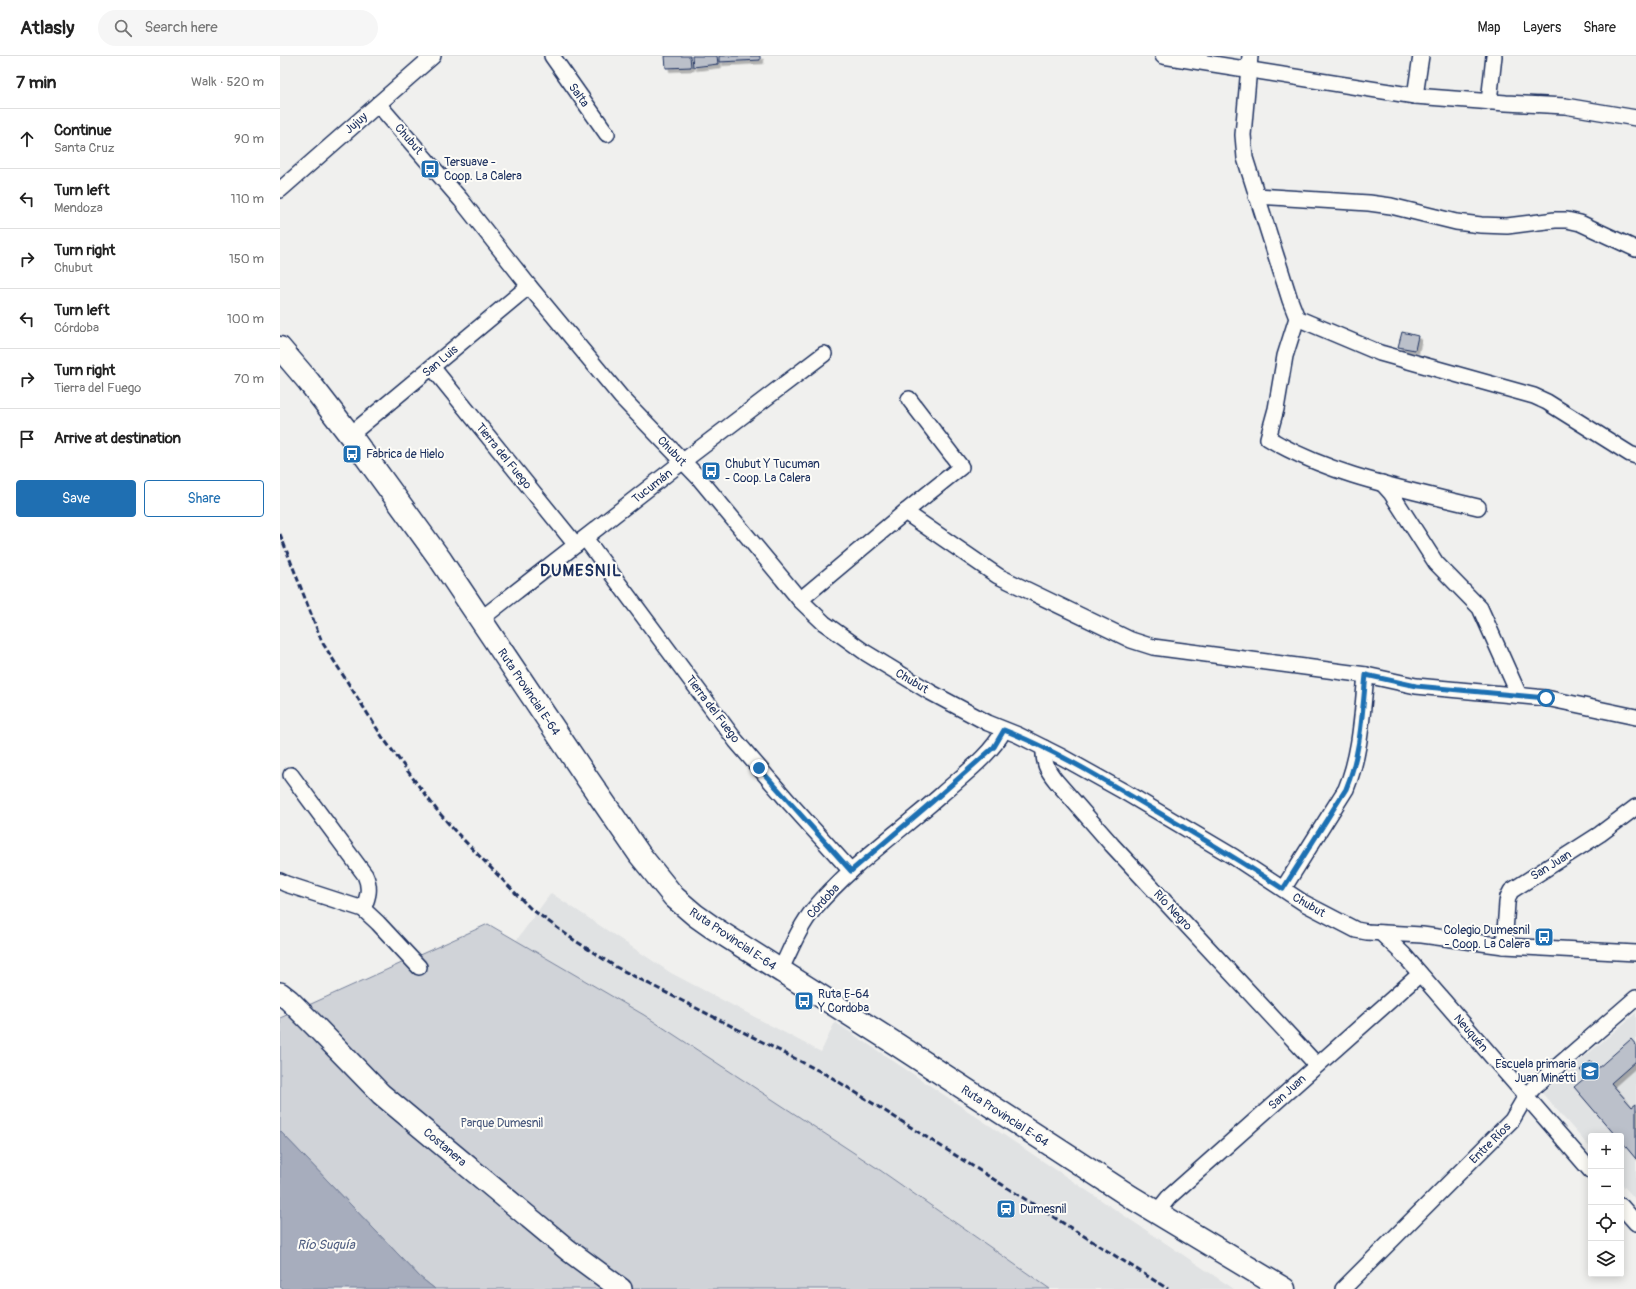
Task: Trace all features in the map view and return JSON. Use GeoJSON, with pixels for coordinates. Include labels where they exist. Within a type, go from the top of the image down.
{"type":"FeatureCollection","features":[{"type":"Feature","properties":{"kind":"main road","name":"Ruta Provincial E-64"},"geometry":{"type":"LineString","coordinates":[[280,348],[309,382],[350,435],[440,559],[587,778],[659,879],[674,896],[695,915],[780,971],[1156,1212],[1284,1289]]}},
{"type":"Feature","properties":{"kind":"street","name":"Jujuy"},"geometry":{"type":"LineString","coordinates":[[280,190],[433,56]]}},
{"type":"Feature","properties":{"kind":"street","name":"Salta"},"geometry":{"type":"LineString","coordinates":[[552,56],[607,134]]}},
{"type":"Feature","properties":{"kind":"street"},"geometry":{"type":"LineString","coordinates":[[1163,56],[1250,63],[1415,96],[1565,106],[1636,118]]}},
{"type":"Feature","properties":{"kind":"street"},"geometry":{"type":"LineString","coordinates":[[1415,96],[1421,56]]}},
{"type":"Feature","properties":{"kind":"street"},"geometry":{"type":"LineString","coordinates":[[1489,102],[1494,56]]}},
{"type":"Feature","properties":{"kind":"street"},"geometry":{"type":"LineString","coordinates":[[1250,63],[1243,135],[1245,158],[1256,196],[1297,318],[1285,356],[1276,409],[1268,438],[1287,450],[1310,460],[1382,483],[1478,507]]}},
{"type":"Feature","properties":{"kind":"street","name":"Chubut"},"geometry":{"type":"LineString","coordinates":[[378,104],[461,200],[529,286],[621,397],[699,478],[800,600],[836,632],[885,665],[930,692],[1004,730],[1044,748],[1123,791],[1218,847],[1304,903],[1344,925],[1368,932],[1422,935],[1504,946],[1636,953]]}},
{"type":"Feature","properties":{"kind":"street"},"geometry":{"type":"LineString","coordinates":[[1256,196],[1391,206],[1456,222],[1481,225],[1507,226],[1567,220],[1580,223],[1636,249]]}},
{"type":"Feature","properties":{"kind":"street","name":"San Luis"},"geometry":{"type":"LineString","coordinates":[[350,435],[529,286]]}},
{"type":"Feature","properties":{"kind":"street"},"geometry":{"type":"LineString","coordinates":[[1297,318],[1380,353],[1534,396],[1547,402],[1630,454],[1636,456]]}},
{"type":"Feature","properties":{"kind":"street","name":"Tucumán"},"geometry":{"type":"LineString","coordinates":[[481,619],[682,462],[824,354]]}},
{"type":"Feature","properties":{"kind":"street","name":"Tierra del Fuego"},"geometry":{"type":"LineString","coordinates":[[432,367],[581,542],[736,741],[782,795],[851,871]]}},
{"type":"Feature","properties":{"kind":"street"},"geometry":{"type":"LineString","coordinates":[[800,600],[961,467],[909,399]]}},
{"type":"Feature","properties":{"kind":"street"},"geometry":{"type":"LineString","coordinates":[[1382,483],[1436,563],[1480,608],[1519,695]]}},
{"type":"Feature","properties":{"kind":"street"},"geometry":{"type":"LineString","coordinates":[[905,512],[998,576],[1131,640],[1153,647],[1366,675],[1416,686],[1546,698],[1636,717]]}},
{"type":"Feature","properties":{"kind":"street"},"geometry":{"type":"LineString","coordinates":[[1283,889],[1346,789],[1351,778],[1357,752],[1366,675]]}},
{"type":"Feature","properties":{"kind":"street","name":"Córdoba"},"geometry":{"type":"LineString","coordinates":[[780,971],[806,920],[814,910],[851,871],[994,747],[1004,730]]}},
{"type":"Feature","properties":{"kind":"street","name":"Río Negro"},"geometry":{"type":"LineString","coordinates":[[1044,748],[1043,760],[1048,771],[1118,851],[1317,1065]]}},
{"type":"Feature","properties":{"kind":"street"},"geometry":{"type":"LineString","coordinates":[[291,775],[365,875],[369,883],[369,894],[363,909]]}},
{"type":"Feature","properties":{"kind":"street","name":"San Juan"},"geometry":{"type":"LineString","coordinates":[[1504,946],[1507,903],[1511,891],[1600,834],[1636,807]]}},
{"type":"Feature","properties":{"kind":"street"},"geometry":{"type":"LineString","coordinates":[[280,881],[363,909],[419,967]]}},
{"type":"Feature","properties":{"kind":"street","name":"Neuquén"},"geometry":{"type":"LineString","coordinates":[[1381,933],[1403,954],[1589,1169]]}},
{"type":"Feature","properties":{"kind":"street","name":"San Juan"},"geometry":{"type":"LineString","coordinates":[[1156,1212],[1169,1197],[1420,974]]}},
{"type":"Feature","properties":{"kind":"street","name":"Costanera"},"geometry":{"type":"LineString","coordinates":[[280,993],[316,1027],[381,1094],[568,1250],[621,1289]]}},
{"type":"Feature","properties":{"kind":"street","name":"Entre Ríos"},"geometry":{"type":"LineString","coordinates":[[1343,1289],[1512,1120],[1526,1096],[1550,1072],[1636,998]]}},
{"type":"Feature","properties":{"kind":"street"},"geometry":{"type":"LineString","coordinates":[[1624,1209],[1636,1223]]}},
{"type":"Feature","properties":{"kind":"shaded area","name":"Parque Dumesnil"},"geometry":{"type":"Polygon","coordinates":[[[551,893],[671,973],[821,1052],[835,1022],[1234,1289],[658,1289],[418,1075],[551,893]]]}},
{"type":"Feature","properties":{"kind":"shaded area"},"geometry":{"type":"Polygon","coordinates":[[[1636,1013],[1636,1200],[1624,1186],[1624,1133],[1588,1133],[1588,1146],[1542,1093],[1636,1013]]]}},
{"type":"Feature","properties":{"kind":"green space","name":"Parque Dumesnil"},"geometry":{"type":"Polygon","coordinates":[[[488,924],[644,1015],[877,1168],[1050,1289],[435,1289],[420,1277],[280,1131],[280,1018],[488,924]]]}},
{"type":"Feature","properties":{"kind":"water","name":"Río Suquía"},"geometry":{"type":"Polygon","coordinates":[[[280,1131],[420,1277],[435,1289],[283,1289],[280,1287],[280,1131]]]}},
{"type":"Feature","properties":{"kind":"building"},"geometry":{"type":"Polygon","coordinates":[[[665,56],[690,56],[691,67],[666,68],[665,56]]]}},
{"type":"Feature","properties":{"kind":"building"},"geometry":{"type":"Polygon","coordinates":[[[692,56],[717,56],[718,64],[693,67],[692,56]]]}},
{"type":"Feature","properties":{"kind":"building"},"geometry":{"type":"Polygon","coordinates":[[[719,56],[760,56],[760,60],[719,62],[719,56]]]}},
{"type":"Feature","properties":{"kind":"building"},"geometry":{"type":"Polygon","coordinates":[[[1402,332],[1418,336],[1415,350],[1398,347],[1402,332]]]}},
{"type":"Feature","properties":{"kind":"building"},"geometry":{"type":"Polygon","coordinates":[[[1631,1039],[1636,1045],[1636,1061],[1611,1083],[1632,1107],[1636,1104],[1636,1159],[1624,1145],[1624,1133],[1613,1133],[1574,1087],[1586,1077],[1580,1070],[1591,1061],[1597,1069],[1631,1039]]]}},
{"type":"Feature","properties":{"kind":"railway"},"geometry":{"type":"LineString","coordinates":[[280,534],[322,642],[383,738],[436,809],[454,830],[530,908],[574,940],[616,967],[831,1077],[1168,1289]]}},
{"type":"Feature","properties":{"kind":"place","name":"Tersuave - Coop. La Calera"},"geometry":{"type":"Point","coordinates":[430,169]}},
{"type":"Feature","properties":{"kind":"place","name":"Fabrica de Hielo"},"geometry":{"type":"Point","coordinates":[352,454]}},
{"type":"Feature","properties":{"kind":"place","name":"Chubut Y Tucuman - Coop. La Calera"},"geometry":{"type":"Point","coordinates":[711,471]}},
{"type":"Feature","properties":{"kind":"place","name":"Colegio Dumesnil - Coop. La Calera"},"geometry":{"type":"Point","coordinates":[1544,937]}},
{"type":"Feature","properties":{"kind":"place","name":"Ruta E-64 Y Cordoba"},"geometry":{"type":"Point","coordinates":[804,1001]}},
{"type":"Feature","properties":{"kind":"place","name":"Escuela primaria Juan Minetti"},"geometry":{"type":"Point","coordinates":[1590,1071]}},
{"type":"Feature","properties":{"kind":"place","name":"Dumesnil"},"geometry":{"type":"Point","coordinates":[1006,1209]}},
{"type":"Feature","properties":{"kind":"district","name":"DUMESNIL"},"geometry":{"type":"Point","coordinates":[581,570]}},
{"type":"Feature","properties":{"kind":"route"},"geometry":{"type":"LineString","coordinates":[[759,768],[851,871],[994,747],[1004,730],[1018,735],[1062,757],[1123,791],[1218,847],[1283,889],[1346,789],[1351,778],[1357,752],[1366,675],[1416,686],[1546,698]]}}]}
